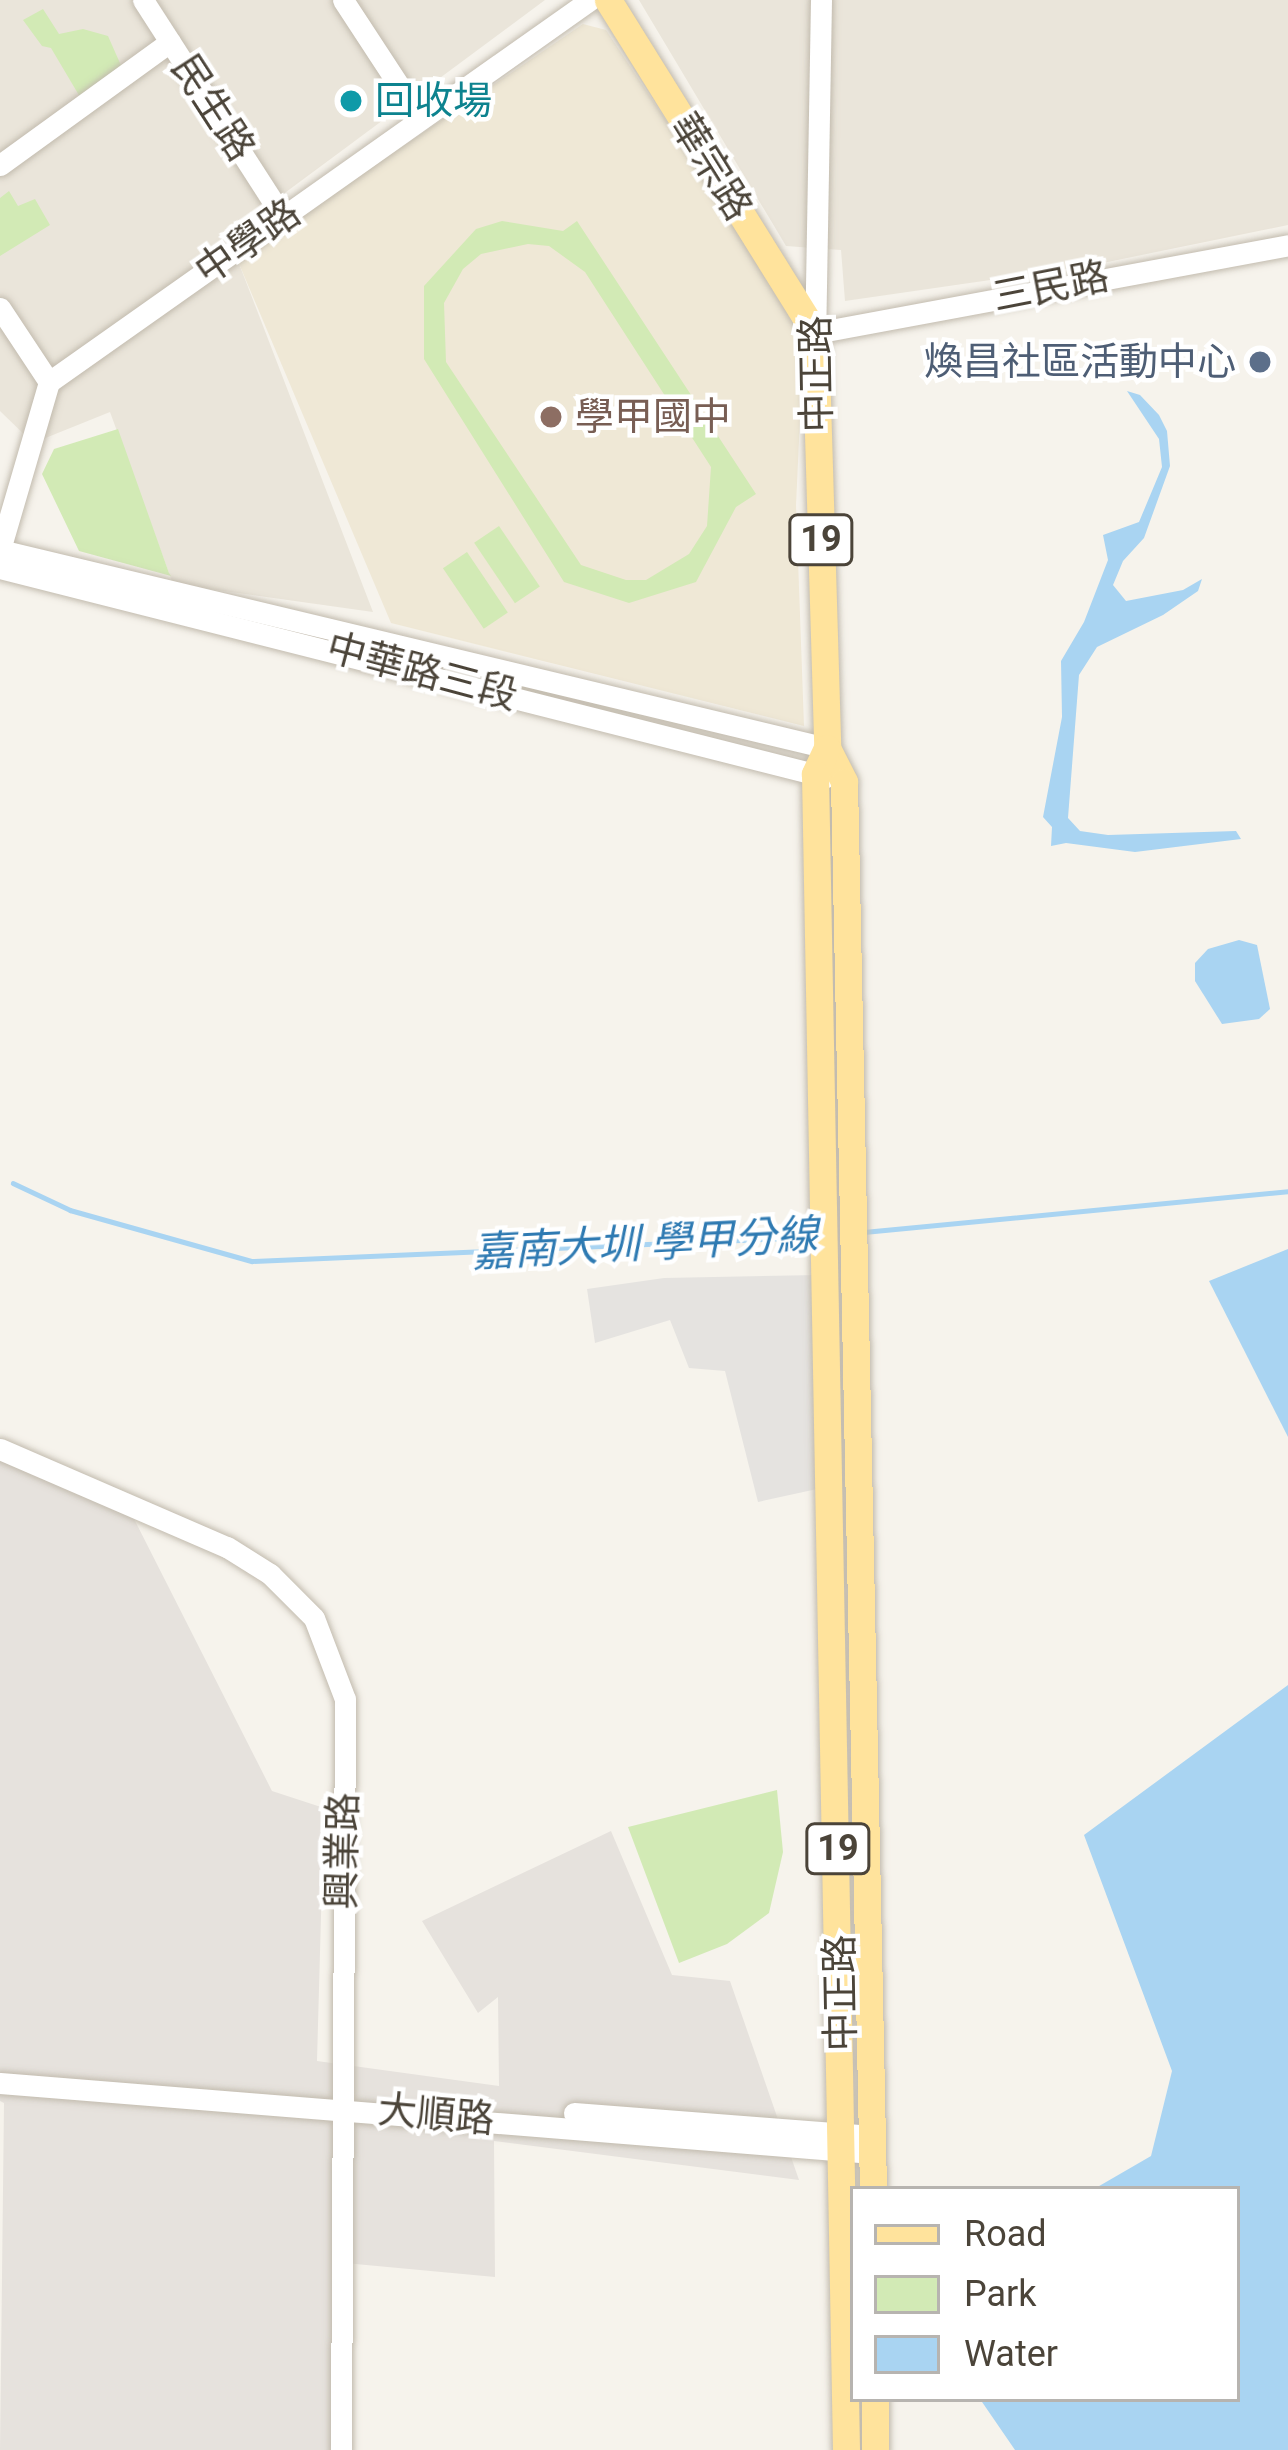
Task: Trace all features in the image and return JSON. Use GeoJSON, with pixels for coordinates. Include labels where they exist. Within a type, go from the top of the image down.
{"type":"FeatureCollection","features":[{"type":"Feature","properties":{"kind":"main road","name":"華宗路"},"geometry":{"type":"LineString","coordinates":[[608,0],[815,333]]}},
{"type":"Feature","properties":{"kind":"main road","name":"中正路"},"geometry":{"type":"LineString","coordinates":[[815,333],[826,748]]}},
{"type":"Feature","properties":{"kind":"main road","name":"19"},"geometry":{"type":"LineString","coordinates":[[815,774],[826,748]]}},
{"type":"Feature","properties":{"kind":"main road","name":"19"},"geometry":{"type":"LineString","coordinates":[[826,748],[844,782]]}},
{"type":"Feature","properties":{"kind":"main road","name":"中正路"},"geometry":{"type":"LineString","coordinates":[[815,774],[838,1231],[856,2186]]}},
{"type":"Feature","properties":{"kind":"main road","name":"中正路"},"geometry":{"type":"LineString","coordinates":[[838,1231],[844,782]]}},
{"type":"Feature","properties":{"kind":"main road","name":"中正路"},"geometry":{"type":"LineString","coordinates":[[858,2144],[872,2186]]}},
{"type":"Feature","properties":{"kind":"main road","name":"中正路"},"geometry":{"type":"LineString","coordinates":[[846,2450],[849,2370]]}},
{"type":"Feature","properties":{"kind":"main road"},"geometry":{"type":"LineString","coordinates":[[874,2402],[874,2450]]}},
{"type":"Feature","properties":{"kind":"street","name":"民生路"},"geometry":{"type":"LineString","coordinates":[[143,0],[283,217]]}},
{"type":"Feature","properties":{"kind":"street"},"geometry":{"type":"LineString","coordinates":[[344,0],[421,119]]}},
{"type":"Feature","properties":{"kind":"street","name":"中學路"},"geometry":{"type":"LineString","coordinates":[[49,382],[590,0]]}},
{"type":"Feature","properties":{"kind":"street","name":"中正路"},"geometry":{"type":"LineString","coordinates":[[815,333],[820,0]]}},
{"type":"Feature","properties":{"kind":"street"},"geometry":{"type":"LineString","coordinates":[[0,165],[170,42]]}},
{"type":"Feature","properties":{"kind":"street","name":"三民路"},"geometry":{"type":"LineString","coordinates":[[815,333],[1288,244]]}},
{"type":"Feature","properties":{"kind":"street"},"geometry":{"type":"LineString","coordinates":[[0,308],[49,382],[0,550]]}},
{"type":"Feature","properties":{"kind":"street","name":"中華路三段"},"geometry":{"type":"LineString","coordinates":[[0,550],[826,748]]}},
{"type":"Feature","properties":{"kind":"street","name":"中華路三段"},"geometry":{"type":"LineString","coordinates":[[0,568],[844,782]]}},
{"type":"Feature","properties":{"kind":"street","name":"興業路"},"geometry":{"type":"LineString","coordinates":[[0,1449],[227,1546],[270,1574],[314,1618],[345,1699],[340,2450]]}},
{"type":"Feature","properties":{"kind":"street","name":"大順路"},"geometry":{"type":"LineString","coordinates":[[0,2068],[858,2144]]}},
{"type":"Feature","properties":{"kind":"street","name":"大順路"},"geometry":{"type":"LineString","coordinates":[[0,2083],[340,2100]]}},
{"type":"Feature","properties":{"kind":"shaded area"},"geometry":{"type":"Polygon","coordinates":[[[0,0],[545,0],[228,235],[373,612],[173,584],[110,412],[33,443],[0,411],[0,0]]]}},
{"type":"Feature","properties":{"kind":"shaded area"},"geometry":{"type":"Polygon","coordinates":[[[639,0],[1288,0],[1288,225],[1088,266],[845,301],[841,250],[786,246],[639,0]]]}},
{"type":"Feature","properties":{"kind":"shaded area","name":"學甲國中"},"geometry":{"type":"Polygon","coordinates":[[[583,24],[606,30],[804,329],[796,505],[804,726],[391,623],[237,259],[583,24]]]}},
{"type":"Feature","properties":{"kind":"shaded area"},"geometry":{"type":"Polygon","coordinates":[[[819,1275],[817,1489],[758,1502],[725,1371],[689,1368],[670,1320],[595,1343],[587,1289],[664,1278],[819,1275]]]}},
{"type":"Feature","properties":{"kind":"shaded area"},"geometry":{"type":"Polygon","coordinates":[[[0,1442],[129,1509],[272,1791],[324,1808],[317,2061],[499,2086],[498,1997],[478,2013],[422,1921],[611,1831],[672,1975],[730,1981],[799,2180],[494,2141],[495,2277],[334,2262],[331,2450],[0,2450],[4,2103],[0,2101],[0,1442]]]}},
{"type":"Feature","properties":{"kind":"green space"},"geometry":{"type":"Polygon","coordinates":[[[43,9],[59,34],[83,29],[108,36],[123,70],[80,97],[51,48],[42,46],[23,20],[43,9]]]}},
{"type":"Feature","properties":{"kind":"green space"},"geometry":{"type":"Polygon","coordinates":[[[9,191],[18,206],[35,199],[50,225],[0,256],[0,198],[9,191]]]}},
{"type":"Feature","properties":{"kind":"green space"},"geometry":{"type":"Polygon","coordinates":[[[502,221],[563,231],[577,221],[756,494],[736,507],[696,582],[629,603],[564,582],[424,359],[424,286],[476,229],[502,221]],[[528,244],[481,254],[463,269],[444,303],[446,362],[581,565],[626,580],[646,580],[689,554],[707,526],[711,467],[585,272],[549,246],[528,244]]]}},
{"type":"Feature","properties":{"kind":"green space"},"geometry":{"type":"Polygon","coordinates":[[[118,429],[171,576],[79,551],[42,474],[54,449],[118,429]]]}},
{"type":"Feature","properties":{"kind":"green space"},"geometry":{"type":"Polygon","coordinates":[[[499,526],[540,587],[515,603],[474,543],[499,526]]]}},
{"type":"Feature","properties":{"kind":"green space"},"geometry":{"type":"Polygon","coordinates":[[[467,552],[508,613],[484,629],[443,568],[467,552]]]}},
{"type":"Feature","properties":{"kind":"green space"},"geometry":{"type":"Polygon","coordinates":[[[777,1790],[783,1852],[769,1913],[727,1944],[679,1963],[628,1827],[777,1790]]]}},
{"type":"Feature","properties":{"kind":"water"},"geometry":{"type":"Polygon","coordinates":[[[1127,391],[1140,395],[1159,415],[1167,431],[1170,466],[1144,538],[1123,561],[1113,585],[1126,601],[1183,590],[1202,579],[1198,591],[1163,615],[1097,647],[1079,675],[1068,818],[1080,831],[1108,835],[1236,831],[1241,839],[1135,852],[1066,843],[1051,846],[1052,827],[1043,817],[1062,717],[1061,661],[1084,622],[1108,560],[1103,535],[1139,522],[1162,467],[1159,439],[1127,391]]]}},
{"type":"Feature","properties":{"kind":"water"},"geometry":{"type":"Polygon","coordinates":[[[1239,940],[1257,945],[1270,1009],[1259,1019],[1222,1024],[1195,981],[1195,963],[1208,949],[1239,940]]]}},
{"type":"Feature","properties":{"kind":"water"},"geometry":{"type":"Polygon","coordinates":[[[1288,1249],[1288,1437],[1209,1281],[1288,1249]]]}},
{"type":"Feature","properties":{"kind":"water"},"geometry":{"type":"Polygon","coordinates":[[[1288,1685],[1288,2450],[1015,2450],[982,2402],[1240,2402],[1240,2186],[1099,2186],[1151,2156],[1172,2071],[1084,1835],[1288,1685]]]}},
{"type":"Feature","properties":{"kind":"waterway","name":"嘉南大圳 學甲分線"},"geometry":{"type":"LineString","coordinates":[[13,1183],[70,1210],[252,1261],[811,1237]]}},
{"type":"Feature","properties":{"kind":"waterway","name":"嘉南大圳 學甲分線"},"geometry":{"type":"LineString","coordinates":[[864,1232],[1288,1191]]}},
{"type":"Feature","properties":{"kind":"place","name":"回收場"},"geometry":{"type":"Point","coordinates":[351,101]}},
{"type":"Feature","properties":{"kind":"place","name":"煥昌社區活動中心"},"geometry":{"type":"Point","coordinates":[1260,362]}},
{"type":"Feature","properties":{"kind":"place","name":"學甲國中"},"geometry":{"type":"Point","coordinates":[551,417]}}]}
